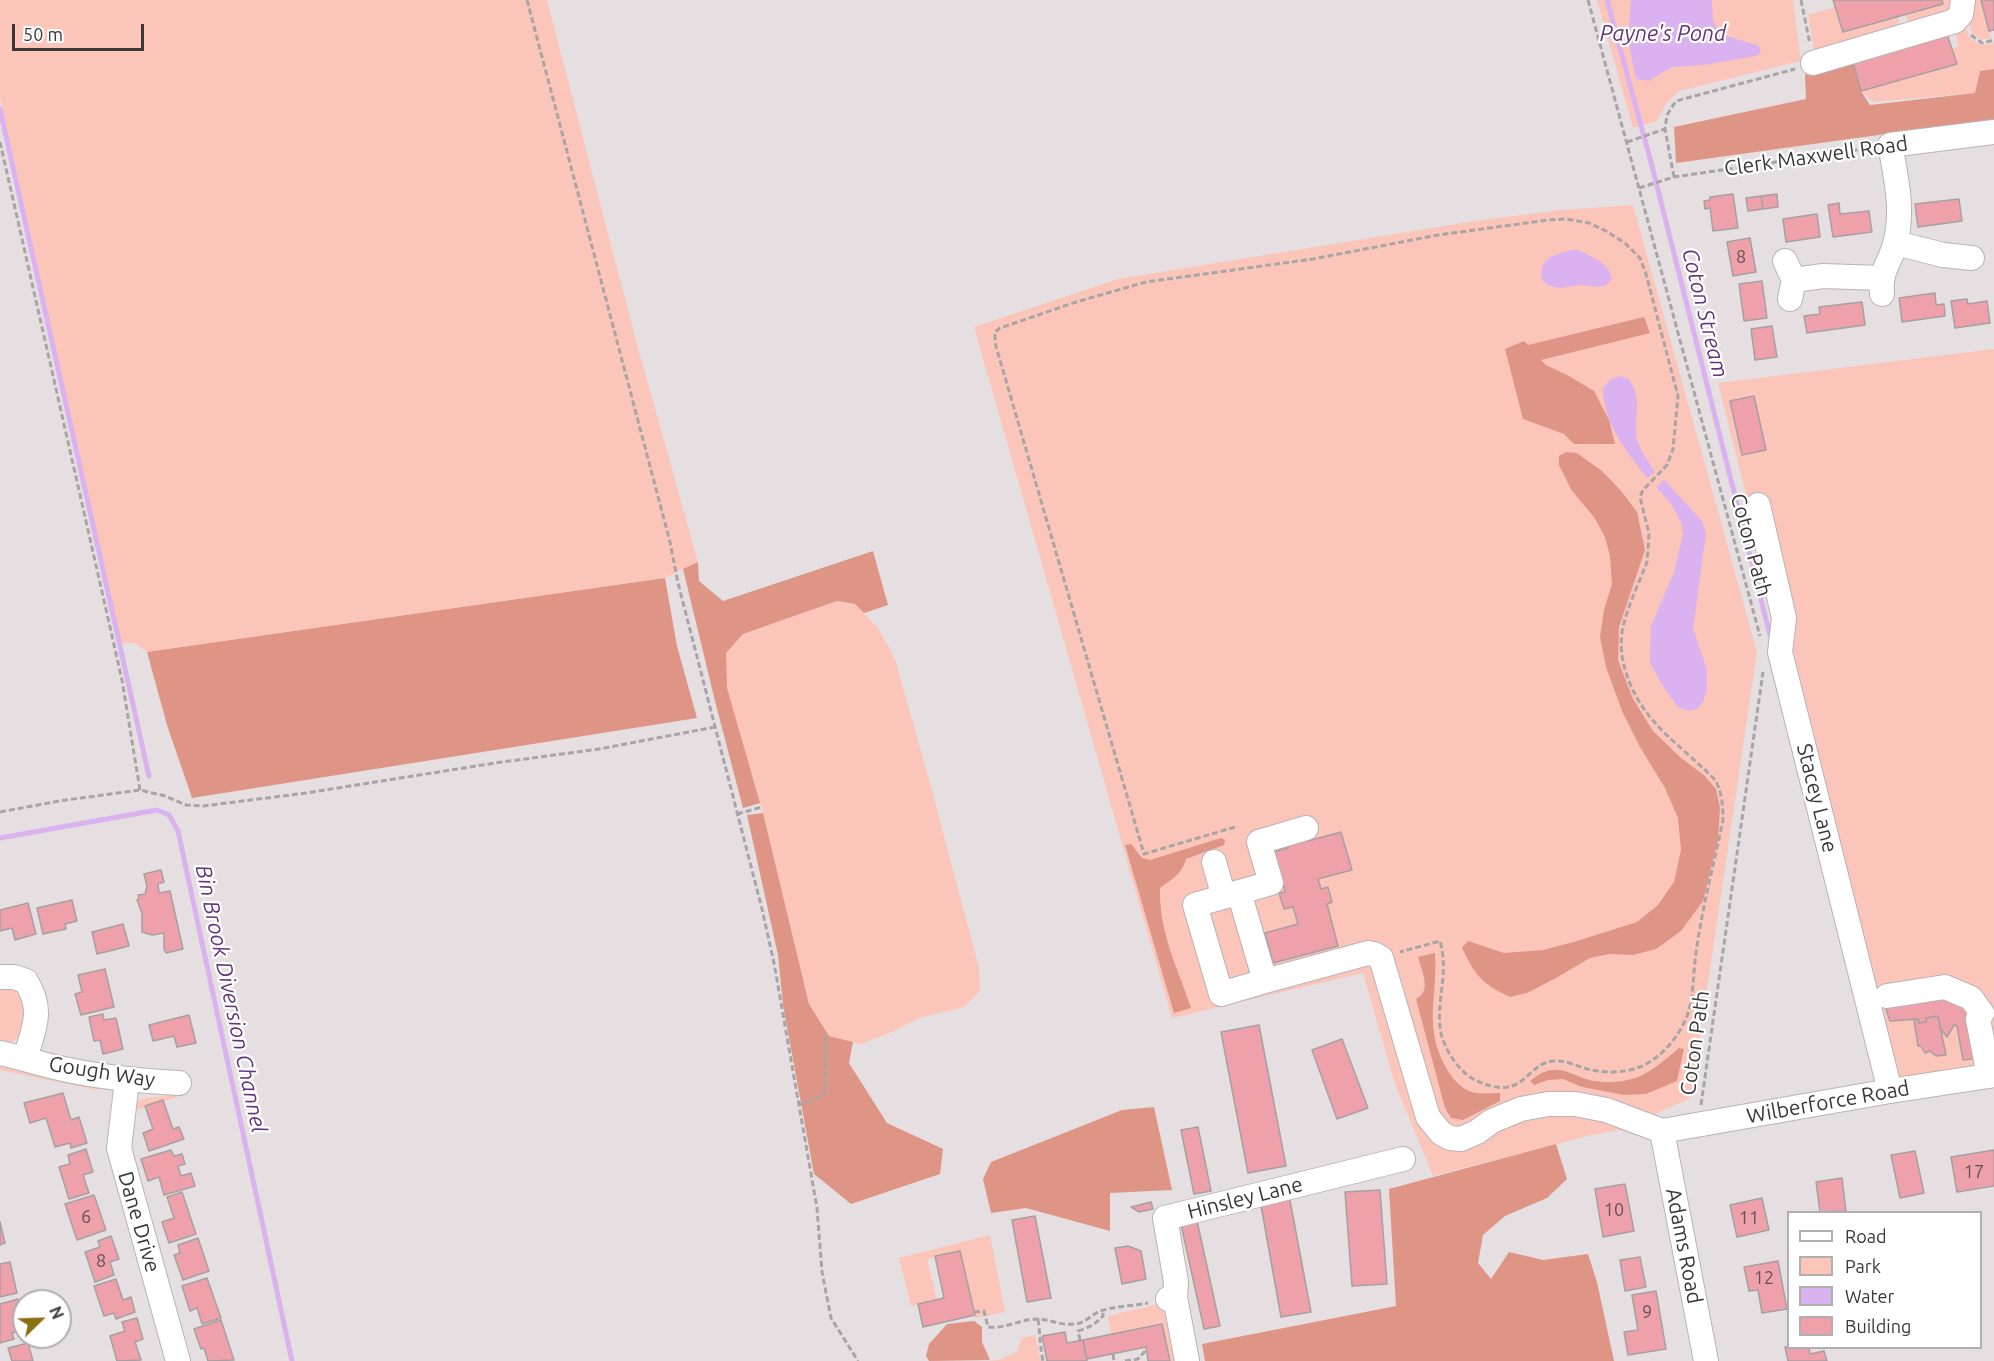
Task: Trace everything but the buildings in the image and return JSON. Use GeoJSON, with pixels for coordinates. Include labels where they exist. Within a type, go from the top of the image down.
{"type":"FeatureCollection","features":[{"type":"Feature","properties":{"kind":"street"},"geometry":{"type":"LineString","coordinates":[[1813,63],[1955,21],[1961,14],[1964,0]]}},
{"type":"Feature","properties":{"kind":"street","name":"Clerk Maxwell Road"},"geometry":{"type":"LineString","coordinates":[[1890,145],[1994,132]]}},
{"type":"Feature","properties":{"kind":"street"},"geometry":{"type":"LineString","coordinates":[[1790,280],[1823,276],[1882,286],[1896,243],[1898,191],[1890,145]]}},
{"type":"Feature","properties":{"kind":"street"},"geometry":{"type":"LineString","coordinates":[[1896,243],[1943,255],[1976,260]]}},
{"type":"Feature","properties":{"kind":"street","name":"Stacey Lane"},"geometry":{"type":"LineString","coordinates":[[1758,505],[1784,618],[1780,652],[1890,1091]]}},
{"type":"Feature","properties":{"kind":"street"},"geometry":{"type":"LineString","coordinates":[[1306,828],[1259,842],[1271,883],[1195,905],[1221,994],[1368,953],[1374,954],[1381,958],[1428,1117],[1441,1133],[1450,1138],[1461,1139],[1477,1132],[1492,1121],[1521,1109],[1548,1104],[1575,1104],[1606,1110],[1662,1131]]}},
{"type":"Feature","properties":{"kind":"street"},"geometry":{"type":"LineString","coordinates":[[1214,862],[1232,895],[1265,981]]}},
{"type":"Feature","properties":{"kind":"street","name":"Gough Way"},"geometry":{"type":"LineString","coordinates":[[0,977],[14,977],[26,981],[35,998],[37,1015],[25,1058]]}},
{"type":"Feature","properties":{"kind":"street"},"geometry":{"type":"LineString","coordinates":[[1887,996],[1945,987],[1971,998],[1982,1013],[1978,1019],[1991,1075]]}},
{"type":"Feature","properties":{"kind":"street","name":"Gough Way"},"geometry":{"type":"LineString","coordinates":[[0,1053],[57,1068],[128,1081],[178,1083]]}},
{"type":"Feature","properties":{"kind":"street","name":"Wilberforce Road"},"geometry":{"type":"LineString","coordinates":[[1662,1131],[1991,1075]]}},
{"type":"Feature","properties":{"kind":"street","name":"Dane Drive"},"geometry":{"type":"LineString","coordinates":[[128,1081],[119,1148],[178,1361]]}},
{"type":"Feature","properties":{"kind":"street","name":"Adams Road"},"geometry":{"type":"LineString","coordinates":[[1662,1131],[1706,1361]]}},
{"type":"Feature","properties":{"kind":"street","name":"Hinsley Lane"},"geometry":{"type":"LineString","coordinates":[[1172,1298],[1176,1282],[1165,1218],[1403,1159]]}},
{"type":"Feature","properties":{"kind":"street"},"geometry":{"type":"LineString","coordinates":[[1172,1298],[1186,1361]]}},
{"type":"Feature","properties":{"kind":"path"},"geometry":{"type":"LineString","coordinates":[[526,0],[670,542],[774,963],[817,1208],[822,1272],[831,1318],[858,1361]]}},
{"type":"Feature","properties":{"kind":"path","name":"Coton Path"},"geometry":{"type":"LineString","coordinates":[[1588,0],[1762,641]]}},
{"type":"Feature","properties":{"kind":"path"},"geometry":{"type":"LineString","coordinates":[[1674,177],[1665,129],[1667,115],[1677,101],[1813,63],[1802,0]]}},
{"type":"Feature","properties":{"kind":"path"},"geometry":{"type":"LineString","coordinates":[[1627,141],[1665,129]]}},
{"type":"Feature","properties":{"kind":"path"},"geometry":{"type":"LineString","coordinates":[[0,142],[122,680],[140,790]]}},
{"type":"Feature","properties":{"kind":"path","name":"Clerk Maxwell Road"},"geometry":{"type":"LineString","coordinates":[[1639,188],[1674,177],[1890,145]]}},
{"type":"Feature","properties":{"kind":"path"},"geometry":{"type":"LineString","coordinates":[[1235,827],[1144,854],[995,344],[995,332],[1000,328],[1076,302],[1146,282],[1313,259],[1438,234],[1566,219],[1589,223],[1624,243],[1640,258],[1646,274],[1678,396],[1673,449],[1667,465],[1642,490],[1640,497],[1649,534],[1649,551],[1623,626],[1621,657],[1635,695],[1645,712],[1662,732],[1716,781],[1722,804],[1723,820],[1696,952],[1687,1016],[1664,1051],[1634,1069],[1606,1072],[1585,1069],[1558,1060],[1548,1061],[1512,1086],[1493,1087],[1471,1078],[1458,1067],[1449,1053],[1440,1028],[1444,957],[1440,941],[1381,958]]}},
{"type":"Feature","properties":{"kind":"path","name":"Coton Path"},"geometry":{"type":"LineString","coordinates":[[1700,1109],[1764,664]]}},
{"type":"Feature","properties":{"kind":"path"},"geometry":{"type":"LineString","coordinates":[[0,812],[140,790],[165,796],[186,805],[203,806],[306,793],[599,749],[715,727]]}},
{"type":"Feature","properties":{"kind":"path"},"geometry":{"type":"LineString","coordinates":[[737,814],[762,807]]}},
{"type":"Feature","properties":{"kind":"path"},"geometry":{"type":"LineString","coordinates":[[798,1106],[822,1096],[825,1091],[826,1032]]}},
{"type":"Feature","properties":{"kind":"path"},"geometry":{"type":"LineString","coordinates":[[974,1312],[984,1311],[988,1328],[1007,1327],[1019,1322],[1038,1319],[1062,1324],[1077,1324],[1103,1312],[1172,1298]]}},
{"type":"Feature","properties":{"kind":"path"},"geometry":{"type":"LineString","coordinates":[[1080,1340],[1078,1331],[1098,1321],[1103,1316],[1103,1312]]}},
{"type":"Feature","properties":{"kind":"path"},"geometry":{"type":"LineString","coordinates":[[1038,1319],[1043,1361]]}},
{"type":"Feature","properties":{"kind":"path"},"geometry":{"type":"LineString","coordinates":[[1125,1361],[1138,1360],[1146,1350]]}},
{"type":"Feature","properties":{"kind":"path"},"geometry":{"type":"LineString","coordinates":[[1113,1354],[1114,1361]]}},
{"type":"Feature","properties":{"kind":"green space"},"geometry":{"type":"Polygon","coordinates":[[[0,0],[547,0],[635,337],[698,562],[665,578],[147,652],[135,643],[121,643],[0,97],[0,0]]]}},
{"type":"Feature","properties":{"kind":"green space"},"geometry":{"type":"Polygon","coordinates":[[[1597,0],[1793,0],[1801,61],[1679,91],[1667,102],[1657,121],[1633,128],[1597,0]]]}},
{"type":"Feature","properties":{"kind":"green space"},"geometry":{"type":"Polygon","coordinates":[[[1942,0],[1960,0],[1955,13],[1909,27],[1906,15],[1943,4],[1942,0]]]}},
{"type":"Feature","properties":{"kind":"green space"},"geometry":{"type":"Polygon","coordinates":[[[1969,0],[1981,0],[1991,38],[1982,40],[1972,33],[1967,16],[1969,0]]]}},
{"type":"Feature","properties":{"kind":"green space"},"geometry":{"type":"Polygon","coordinates":[[[1835,7],[1843,32],[1898,17],[1901,29],[1815,57],[1808,15],[1835,7]]]}},
{"type":"Feature","properties":{"kind":"green space"},"geometry":{"type":"Polygon","coordinates":[[[1964,19],[1969,37],[1981,45],[1994,43],[1994,69],[1980,71],[1975,93],[1873,102],[1861,91],[1956,64],[1952,49],[1959,46],[1953,27],[1964,19]]]}},
{"type":"Feature","properties":{"kind":"green space"},"geometry":{"type":"Polygon","coordinates":[[[1633,205],[1757,652],[1691,1098],[1646,1118],[1645,1136],[1618,1130],[1433,1176],[1395,1084],[1363,973],[1172,1018],[974,327],[1118,279],[1468,222],[1561,210],[1633,205]]]}},
{"type":"Feature","properties":{"kind":"green space"},"geometry":{"type":"Polygon","coordinates":[[[1994,349],[1994,1062],[1899,1078],[1784,646],[1718,383],[1994,349]]]}},
{"type":"Feature","properties":{"kind":"green space"},"geometry":{"type":"Polygon","coordinates":[[[837,601],[855,604],[878,628],[895,659],[979,968],[980,991],[964,1007],[919,1018],[861,1044],[829,1036],[809,1004],[763,813],[726,688],[726,653],[743,634],[837,601]]]}},
{"type":"Feature","properties":{"kind":"green space"},"geometry":{"type":"Polygon","coordinates":[[[0,985],[8,986],[26,1000],[22,1030],[15,1040],[8,1043],[0,1043],[0,985]]]}},
{"type":"Feature","properties":{"kind":"green space"},"geometry":{"type":"Polygon","coordinates":[[[0,1062],[97,1083],[100,1088],[97,1090],[0,1070],[0,1062]]]}},
{"type":"Feature","properties":{"kind":"green space"},"geometry":{"type":"Polygon","coordinates":[[[183,1093],[183,1095],[133,1111],[142,1099],[183,1093]]]}},
{"type":"Feature","properties":{"kind":"green space"},"geometry":{"type":"Polygon","coordinates":[[[990,1235],[1005,1312],[975,1318],[960,1251],[927,1259],[937,1300],[911,1306],[899,1258],[990,1235]]]}},
{"type":"Feature","properties":{"kind":"green space"},"geometry":{"type":"Polygon","coordinates":[[[1159,1304],[1166,1305],[1179,1361],[1170,1361],[1162,1324],[1111,1334],[1108,1316],[1159,1304]]]}},
{"type":"Feature","properties":{"kind":"green space"},"geometry":{"type":"Polygon","coordinates":[[[1035,1335],[1041,1361],[985,1361],[999,1360],[1018,1351],[1022,1338],[1035,1335]]]}},
{"type":"Feature","properties":{"kind":"shaded area"},"geometry":{"type":"Polygon","coordinates":[[[1852,58],[1861,91],[1870,105],[1975,93],[1980,71],[1994,69],[1994,119],[1676,163],[1674,127],[1806,99],[1805,75],[1852,58]]]}},
{"type":"Feature","properties":{"kind":"shaded area"},"geometry":{"type":"Polygon","coordinates":[[[1644,317],[1650,333],[1541,360],[1594,391],[1609,420],[1615,444],[1574,444],[1564,434],[1523,419],[1505,349],[1524,341],[1528,345],[1644,317]]]}},
{"type":"Feature","properties":{"kind":"shaded area"},"geometry":{"type":"Polygon","coordinates":[[[1566,452],[1577,453],[1603,472],[1637,512],[1645,550],[1619,627],[1618,660],[1633,699],[1653,731],[1681,758],[1705,776],[1716,789],[1720,808],[1718,840],[1703,901],[1681,931],[1656,949],[1633,955],[1609,954],[1590,958],[1527,993],[1510,997],[1480,978],[1462,948],[1468,941],[1504,953],[1543,950],[1637,922],[1658,905],[1674,882],[1681,850],[1678,818],[1665,788],[1640,747],[1622,711],[1606,667],[1600,637],[1604,610],[1612,584],[1610,556],[1605,537],[1594,517],[1572,491],[1559,465],[1559,456],[1566,452]]]}},
{"type":"Feature","properties":{"kind":"shaded area"},"geometry":{"type":"Polygon","coordinates":[[[873,551],[888,605],[864,613],[855,604],[837,601],[743,634],[726,653],[727,688],[760,803],[743,808],[683,569],[698,562],[699,581],[723,601],[873,551]]]}},
{"type":"Feature","properties":{"kind":"shaded area"},"geometry":{"type":"Polygon","coordinates":[[[665,578],[677,646],[697,718],[192,798],[167,725],[147,652],[665,578]]]}},
{"type":"Feature","properties":{"kind":"shaded area"},"geometry":{"type":"Polygon","coordinates":[[[763,813],[809,1004],[829,1036],[853,1042],[849,1063],[887,1123],[943,1149],[940,1174],[851,1204],[814,1174],[783,1005],[778,955],[747,815],[763,813]]]}},
{"type":"Feature","properties":{"kind":"shaded area"},"geometry":{"type":"Polygon","coordinates":[[[1221,838],[1225,840],[1224,845],[1186,859],[1179,872],[1160,888],[1162,920],[1191,1008],[1174,1013],[1125,845],[1131,844],[1142,858],[1150,860],[1221,838]]]}},
{"type":"Feature","properties":{"kind":"shaded area"},"geometry":{"type":"Polygon","coordinates":[[[1435,953],[1433,1026],[1440,1055],[1450,1075],[1463,1088],[1476,1093],[1500,1093],[1500,1101],[1463,1120],[1451,1118],[1445,1108],[1416,999],[1421,996],[1425,986],[1418,957],[1435,953]]]}},
{"type":"Feature","properties":{"kind":"shaded area"},"geometry":{"type":"Polygon","coordinates":[[[1679,1048],[1684,1049],[1677,1081],[1646,1094],[1624,1095],[1582,1087],[1563,1079],[1548,1080],[1534,1085],[1530,1081],[1551,1070],[1564,1071],[1596,1081],[1628,1080],[1649,1072],[1679,1048]]]}},
{"type":"Feature","properties":{"kind":"shaded area"},"geometry":{"type":"Polygon","coordinates":[[[1154,1107],[1172,1190],[1110,1193],[1110,1231],[1026,1208],[991,1213],[983,1179],[991,1162],[1122,1110],[1154,1107]]]}},
{"type":"Feature","properties":{"kind":"shaded area"},"geometry":{"type":"Polygon","coordinates":[[[1556,1144],[1567,1179],[1547,1198],[1505,1216],[1483,1235],[1478,1263],[1491,1279],[1509,1252],[1543,1260],[1588,1254],[1597,1282],[1614,1361],[1205,1361],[1202,1344],[1396,1306],[1389,1189],[1556,1144]]]}},
{"type":"Feature","properties":{"kind":"shaded area"},"geometry":{"type":"Polygon","coordinates":[[[974,1321],[982,1327],[982,1342],[990,1360],[929,1361],[926,1356],[929,1344],[947,1324],[974,1321]]]}},
{"type":"Feature","properties":{"kind":"water","name":"Payne's Pond"},"geometry":{"type":"Polygon","coordinates":[[[1631,0],[1712,0],[1713,22],[1721,34],[1759,46],[1761,53],[1704,65],[1672,67],[1649,81],[1636,79],[1628,40],[1631,0]]]}},
{"type":"Feature","properties":{"kind":"water"},"geometry":{"type":"Polygon","coordinates":[[[1576,249],[1598,260],[1607,268],[1612,279],[1605,286],[1582,285],[1559,288],[1548,285],[1542,280],[1543,266],[1550,257],[1576,249]]]}},
{"type":"Feature","properties":{"kind":"water"},"geometry":{"type":"Polygon","coordinates":[[[1619,376],[1629,379],[1636,395],[1637,439],[1642,452],[1655,472],[1647,478],[1618,436],[1607,413],[1603,388],[1610,380],[1619,376]]]}},
{"type":"Feature","properties":{"kind":"water"},"geometry":{"type":"Polygon","coordinates":[[[1664,480],[1702,521],[1706,533],[1693,629],[1707,670],[1707,690],[1698,708],[1689,711],[1678,707],[1662,685],[1650,662],[1651,626],[1674,572],[1683,534],[1681,522],[1671,504],[1656,487],[1664,480]]]}},
{"type":"Feature","properties":{"kind":"waterway","name":"Coton Stream"},"geometry":{"type":"LineString","coordinates":[[1607,0],[1652,166],[1770,635]]}},
{"type":"Feature","properties":{"kind":"waterway"},"geometry":{"type":"LineString","coordinates":[[0,109],[149,776]]}},
{"type":"Feature","properties":{"kind":"waterway","name":"Bin Brook Diversion Channel"},"geometry":{"type":"LineString","coordinates":[[0,838],[157,810],[169,815],[178,831],[292,1361]]}}]}
